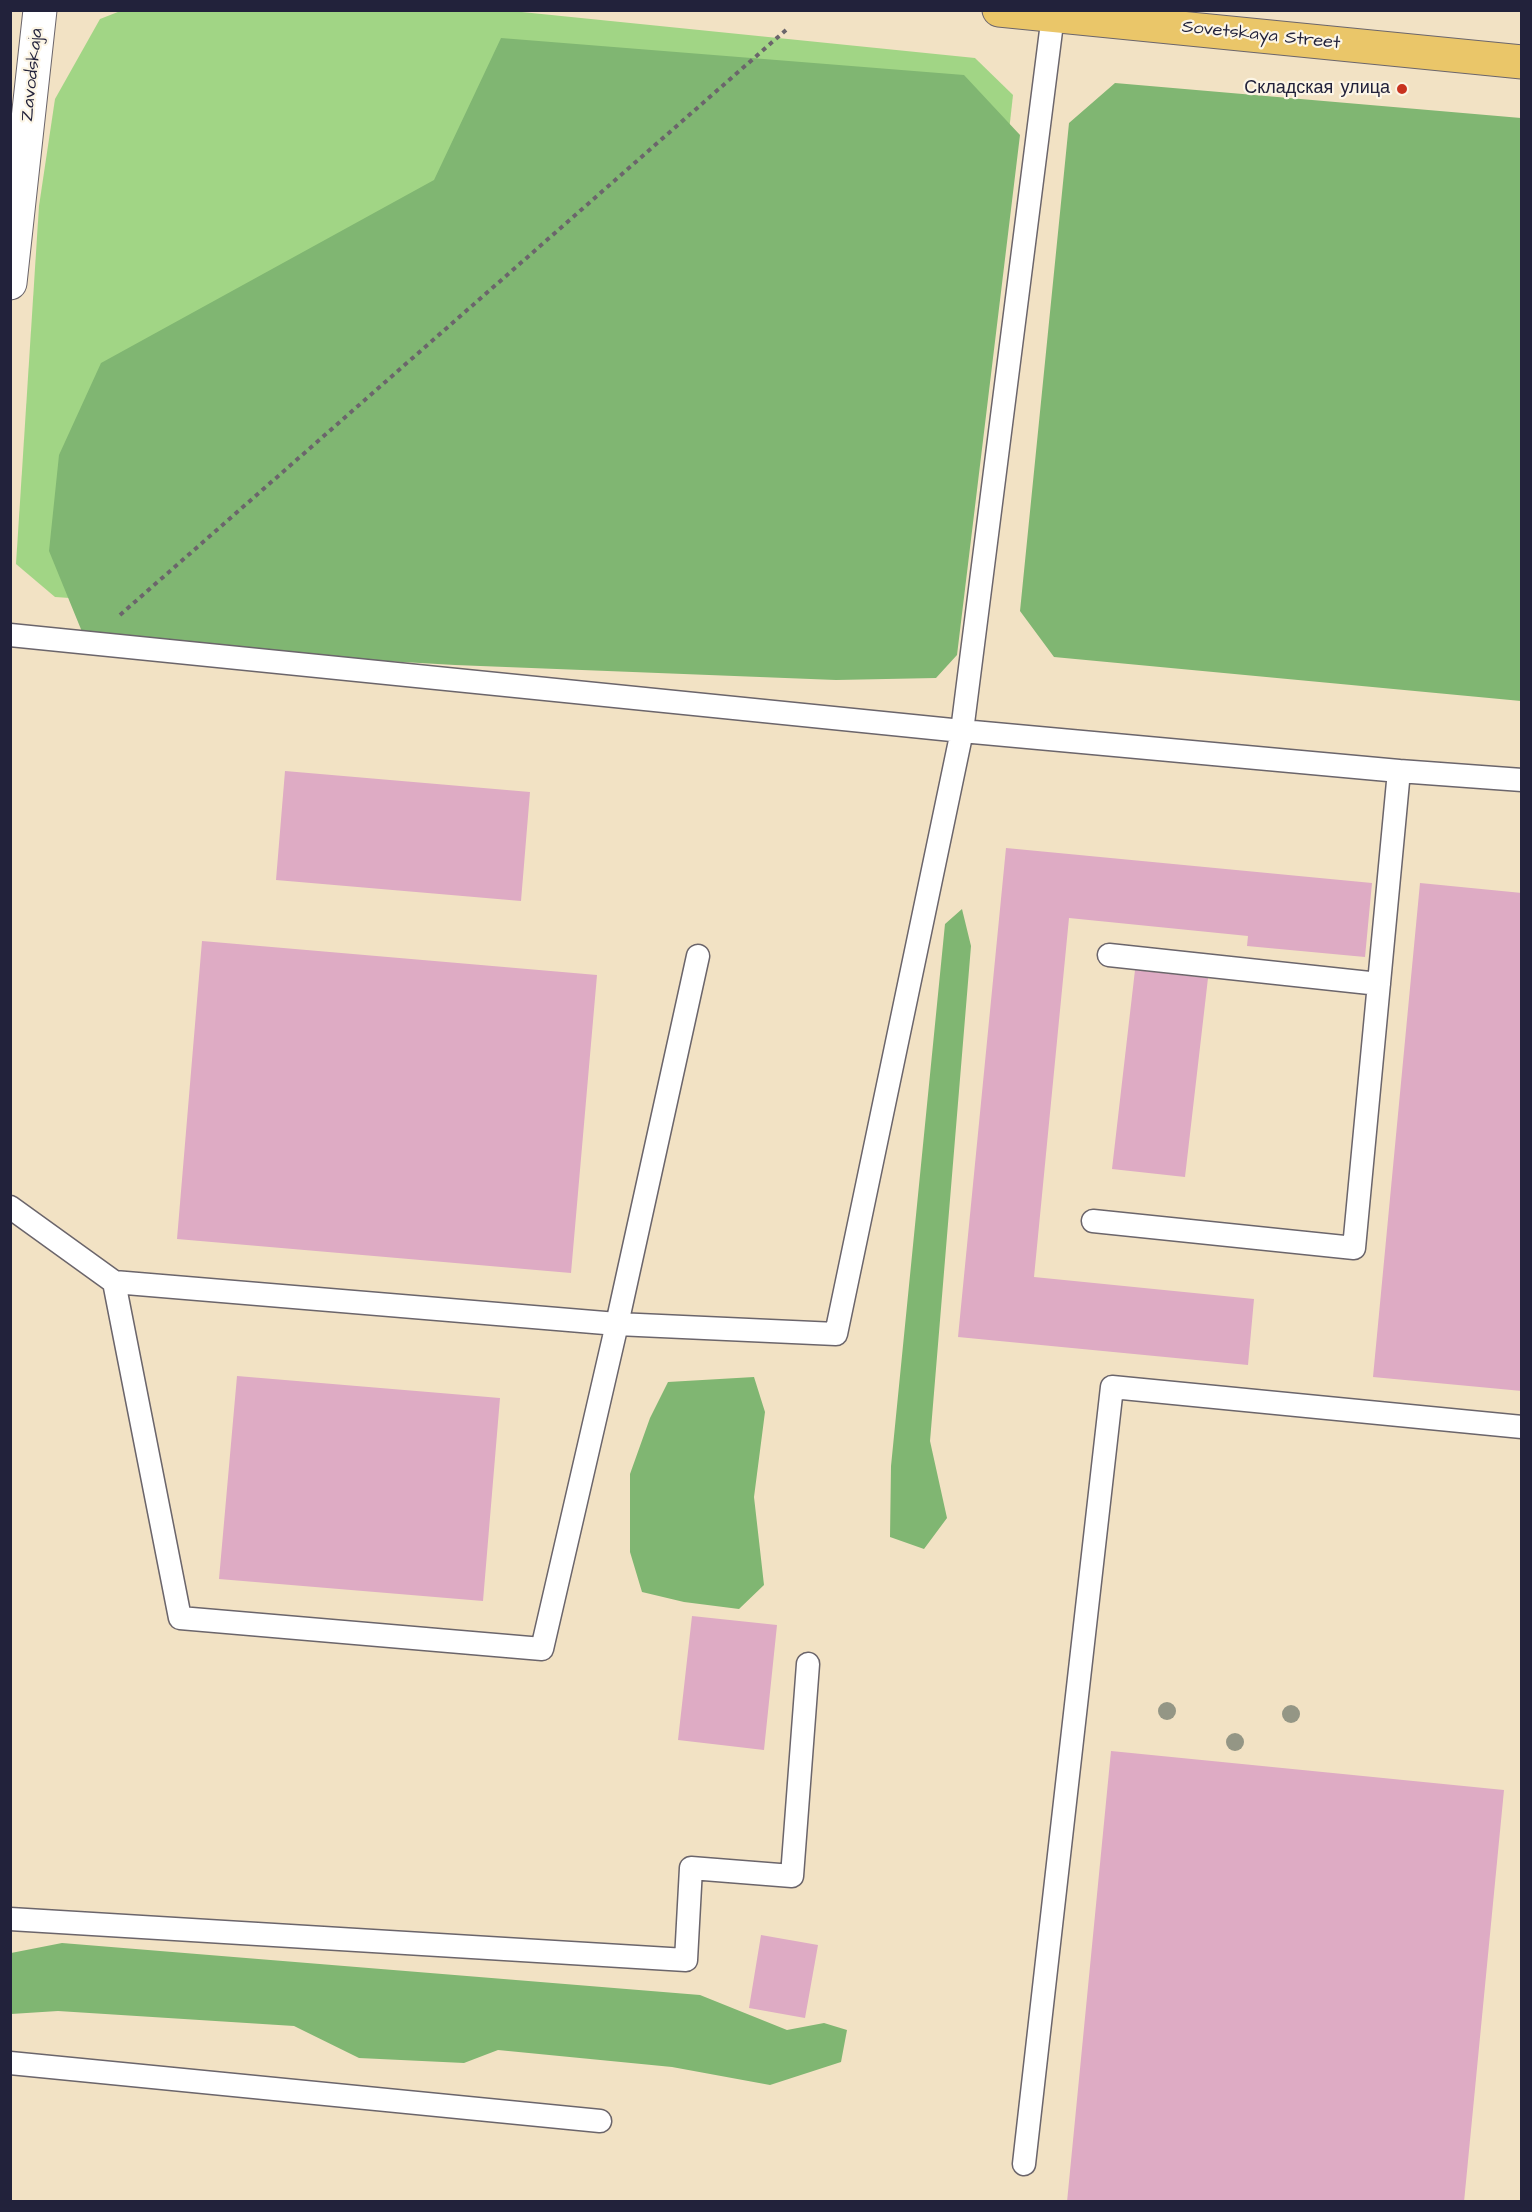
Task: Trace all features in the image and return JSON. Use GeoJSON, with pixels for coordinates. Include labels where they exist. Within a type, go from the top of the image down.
{"type":"FeatureCollection","features":[{"type":"Feature","properties":{"kind":"main road","name":"Sovetskaya Street"},"geometry":{"type":"LineString","coordinates":[[999,10],[1521,62]]}},
{"type":"Feature","properties":{"kind":"street","name":"Zavodskaja"},"geometry":{"type":"LineString","coordinates":[[10,283],[40,10]]}},
{"type":"Feature","properties":{"kind":"lane"},"geometry":{"type":"LineString","coordinates":[[10,1207],[114,1282],[617,1324],[836,1334],[962,731],[1053,15]]}},
{"type":"Feature","properties":{"kind":"lane"},"geometry":{"type":"LineString","coordinates":[[10,635],[962,731],[1521,780]]}},
{"type":"Feature","properties":{"kind":"lane"},"geometry":{"type":"LineString","coordinates":[[1093,1221],[1354,1248],[1399,771]]}},
{"type":"Feature","properties":{"kind":"lane"},"geometry":{"type":"LineString","coordinates":[[1109,955],[1379,984]]}},
{"type":"Feature","properties":{"kind":"lane"},"geometry":{"type":"LineString","coordinates":[[114,1282],[180,1618],[542,1649],[698,956]]}},
{"type":"Feature","properties":{"kind":"lane"},"geometry":{"type":"LineString","coordinates":[[1024,2164],[1112,1387],[1521,1427]]}},
{"type":"Feature","properties":{"kind":"lane"},"geometry":{"type":"LineString","coordinates":[[10,1919],[686,1960],[691,1868],[792,1876],[808,1664]]}},
{"type":"Feature","properties":{"kind":"lane"},"geometry":{"type":"LineString","coordinates":[[10,2063],[600,2121]]}},
{"type":"Feature","properties":{"kind":"path"},"geometry":{"type":"LineString","coordinates":[[87,644],[786,30]]}},
{"type":"Feature","properties":{"kind":"green space"},"geometry":{"type":"Polygon","coordinates":[[[123,10],[512,11],[975,58],[1013,95],[954,629],[926,656],[55,597],[16,564],[39,206],[55,99],[100,19],[123,10]]]}},
{"type":"Feature","properties":{"kind":"green space"},"geometry":{"type":"Polygon","coordinates":[[[501,38],[964,75],[1020,135],[957,655],[936,678],[836,680],[455,665],[87,644],[49,551],[59,455],[101,363],[434,180],[501,38]]]}},
{"type":"Feature","properties":{"kind":"green space"},"geometry":{"type":"Polygon","coordinates":[[[1115,83],[1521,118],[1521,701],[1054,657],[1020,611],[1069,123],[1115,83]]]}},
{"type":"Feature","properties":{"kind":"green space"},"geometry":{"type":"Polygon","coordinates":[[[962,909],[971,946],[930,1441],[947,1518],[924,1549],[890,1537],[891,1466],[945,924],[962,909]]]}},
{"type":"Feature","properties":{"kind":"green space"},"geometry":{"type":"Polygon","coordinates":[[[754,1377],[765,1412],[754,1497],[764,1585],[739,1609],[684,1602],[642,1592],[630,1552],[630,1474],[650,1418],[668,1382],[754,1377]]]}},
{"type":"Feature","properties":{"kind":"green space"},"geometry":{"type":"Polygon","coordinates":[[[62,1943],[700,1995],[787,2030],[824,2023],[847,2030],[841,2062],[770,2085],[672,2067],[498,2050],[464,2063],[359,2058],[294,2026],[58,2011],[11,2014],[11,1953],[62,1943]]]}},
{"type":"Feature","properties":{"kind":"building"},"geometry":{"type":"Polygon","coordinates":[[[285,771],[530,792],[521,901],[276,880],[285,771]]]}},
{"type":"Feature","properties":{"kind":"building"},"geometry":{"type":"Polygon","coordinates":[[[1006,848],[1372,883],[1365,957],[1247,946],[1248,936],[1069,918],[1034,1277],[1254,1299],[1248,1365],[958,1337],[1006,848]]]}},
{"type":"Feature","properties":{"kind":"building"},"geometry":{"type":"Polygon","coordinates":[[[1420,883],[1522,893],[1522,1391],[1373,1377],[1420,883]]]}},
{"type":"Feature","properties":{"kind":"building"},"geometry":{"type":"Polygon","coordinates":[[[202,941],[597,975],[571,1273],[177,1239],[202,941]]]}},
{"type":"Feature","properties":{"kind":"building"},"geometry":{"type":"Polygon","coordinates":[[[1135,970],[1208,978],[1185,1177],[1112,1169],[1135,970]]]}},
{"type":"Feature","properties":{"kind":"building"},"geometry":{"type":"Polygon","coordinates":[[[237,1376],[500,1398],[483,1601],[219,1579],[237,1376]]]}},
{"type":"Feature","properties":{"kind":"building"},"geometry":{"type":"Polygon","coordinates":[[[692,1616],[777,1625],[764,1750],[678,1740],[692,1616]]]}},
{"type":"Feature","properties":{"kind":"building"},"geometry":{"type":"Polygon","coordinates":[[[1111,1751],[1504,1790],[1464,2202],[1067,2202],[1111,1751]]]}},
{"type":"Feature","properties":{"kind":"building"},"geometry":{"type":"Polygon","coordinates":[[[761,1935],[818,1945],[805,2018],[749,2008],[761,1935]]]}},
{"type":"Feature","properties":{"kind":"place","name":"Складская улица"},"geometry":{"type":"Point","coordinates":[1402,89]}}]}
